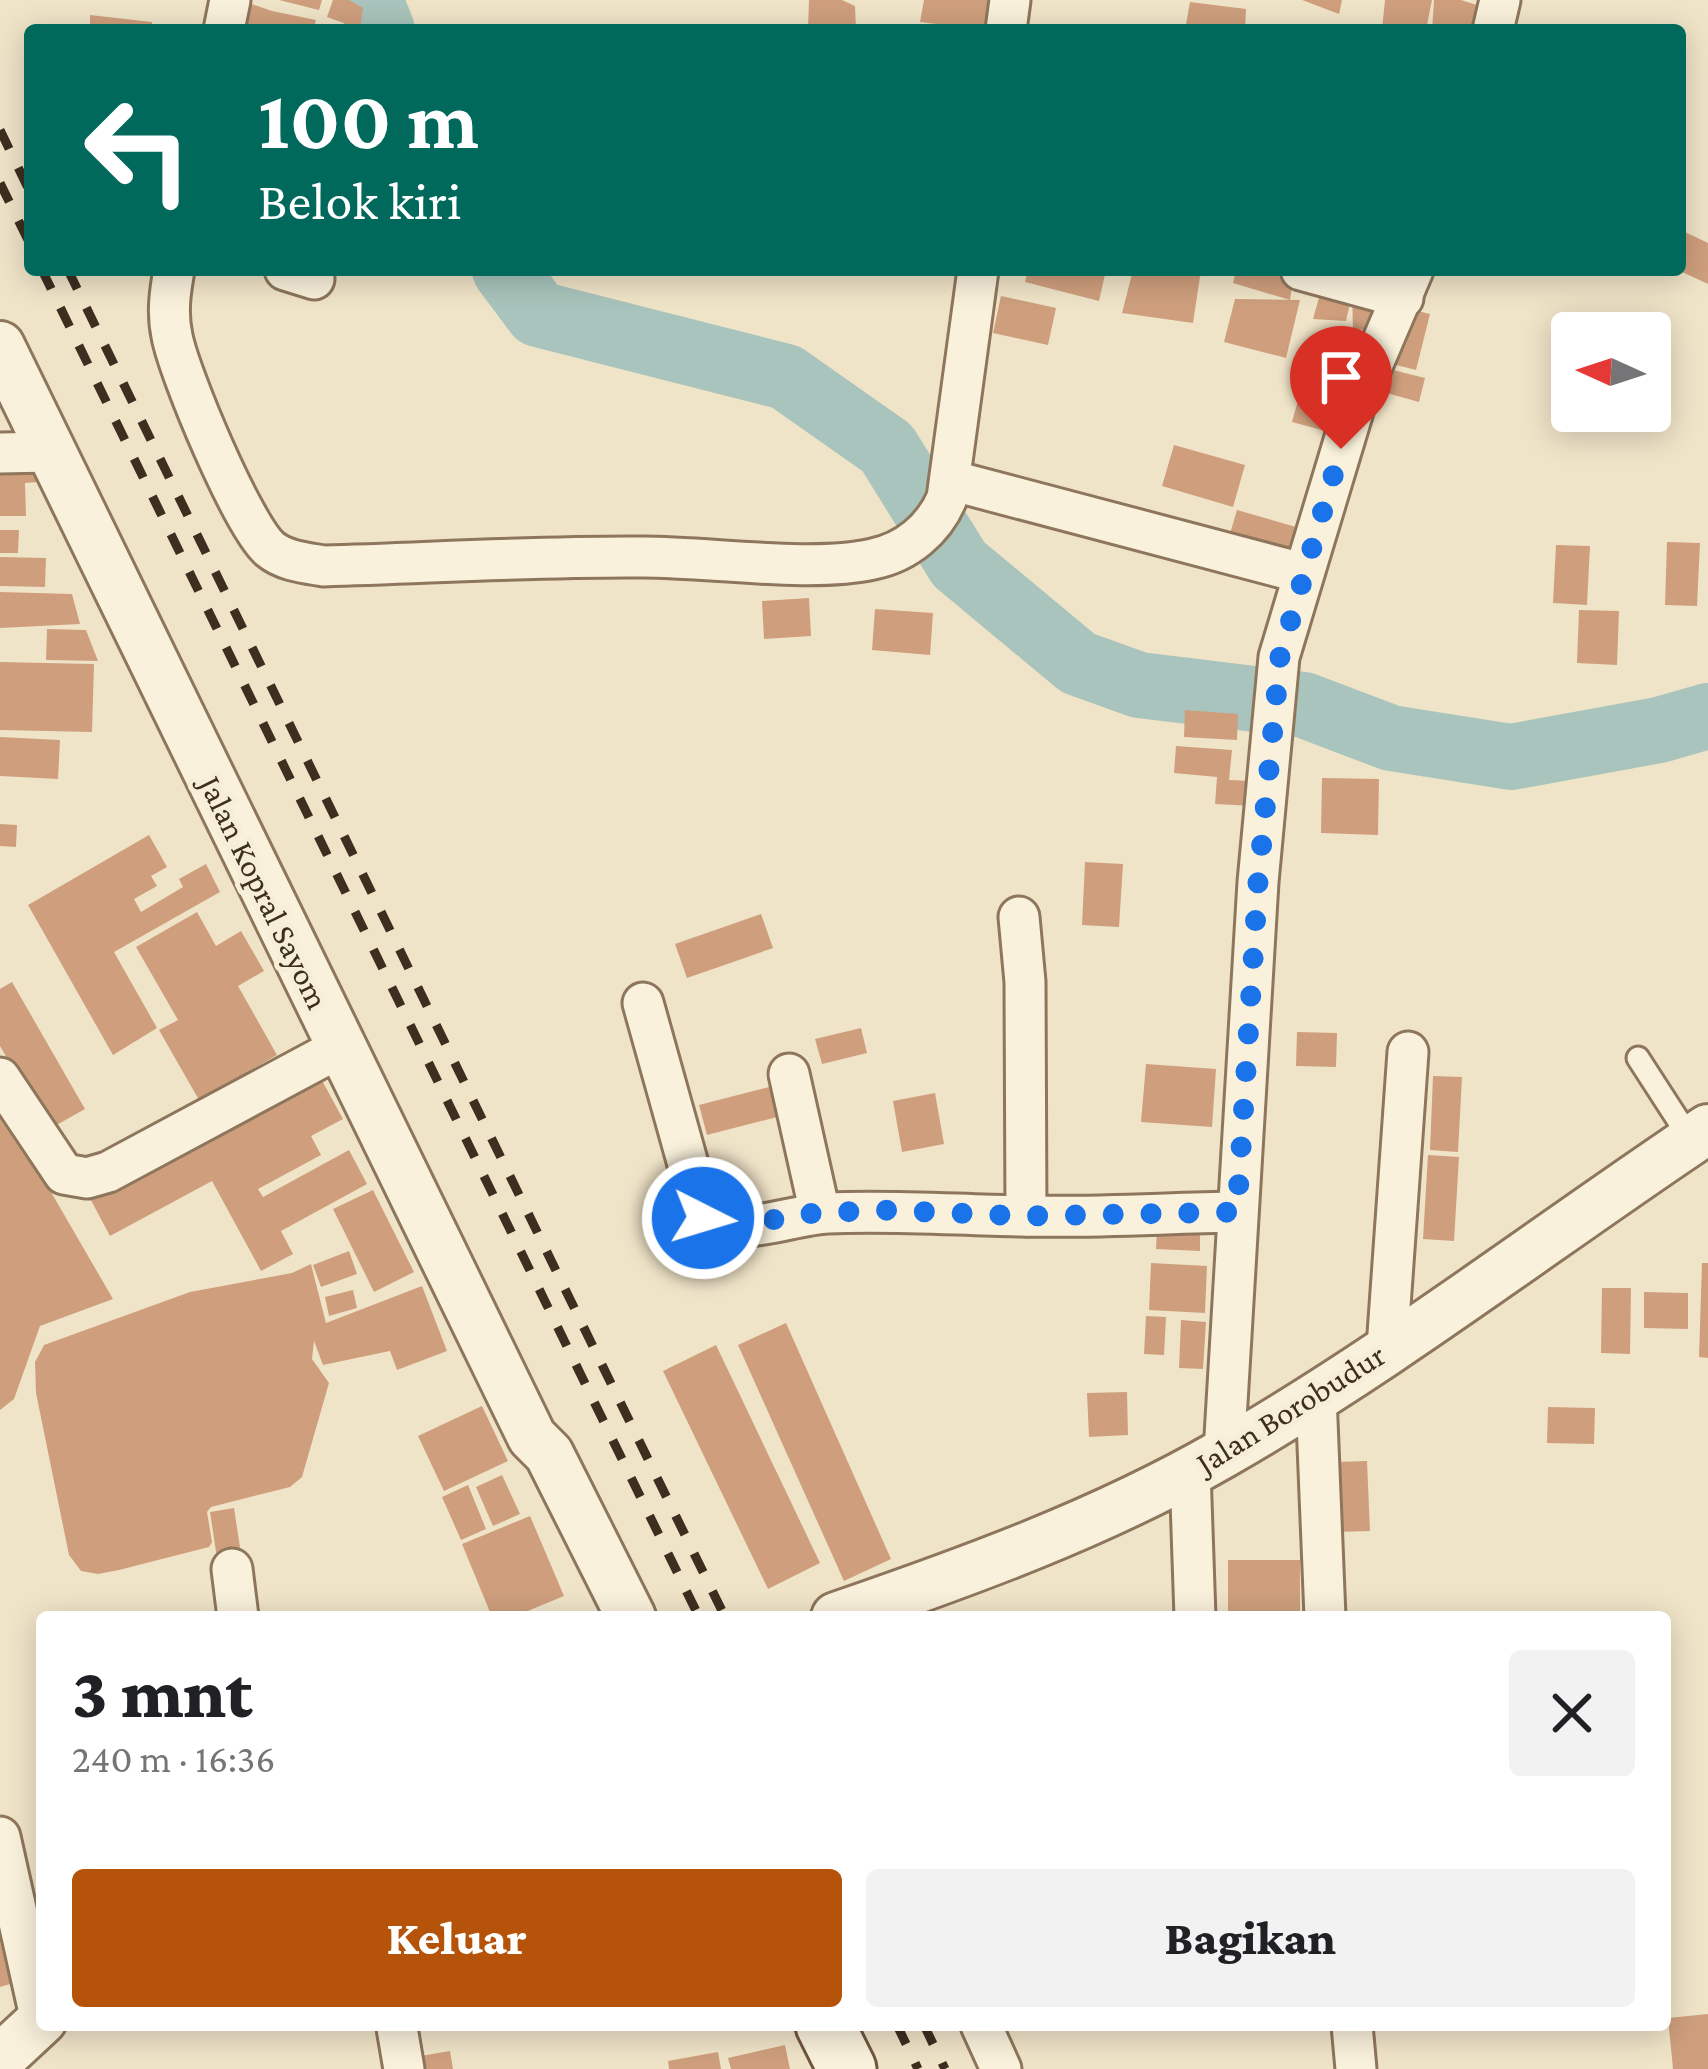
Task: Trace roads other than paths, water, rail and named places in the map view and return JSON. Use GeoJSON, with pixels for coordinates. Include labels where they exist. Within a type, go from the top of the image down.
{"type":"FeatureCollection","features":[{"type":"Feature","properties":{"kind":"main road"},"geometry":{"type":"LineString","coordinates":[[828,2031],[847,2069]]}},
{"type":"Feature","properties":{"kind":"street"},"geometry":{"type":"LineString","coordinates":[[173,276],[169,298],[176,355],[258,536],[273,552],[324,566],[644,557],[829,563],[873,559],[898,550],[938,510],[977,276]]}},
{"type":"Feature","properties":{"kind":"street"},"geometry":{"type":"LineString","coordinates":[[1196,1611],[1207,1462],[1237,1212],[1280,657],[1354,408],[1408,284],[1347,276]]}},
{"type":"Feature","properties":{"kind":"street","name":"Jalan Kopral Sayom"},"geometry":{"type":"LineString","coordinates":[[0,346],[532,1437],[549,1454],[628,1611]]}},
{"type":"Feature","properties":{"kind":"street"},"geometry":{"type":"LineString","coordinates":[[0,453],[50,452]]}},
{"type":"Feature","properties":{"kind":"street"},"geometry":{"type":"LineString","coordinates":[[938,510],[1302,573]]}},
{"type":"Feature","properties":{"kind":"street"},"geometry":{"type":"LineString","coordinates":[[1019,917],[1025,982],[1026,1216]]}},
{"type":"Feature","properties":{"kind":"street"},"geometry":{"type":"LineString","coordinates":[[643,1003],[703,1218],[714,1228],[820,1213],[882,1210],[1026,1216],[1237,1212]]}},
{"type":"Feature","properties":{"kind":"street"},"geometry":{"type":"LineString","coordinates":[[0,1078],[64,1174],[87,1178],[108,1172],[341,1047]]}},
{"type":"Feature","properties":{"kind":"street"},"geometry":{"type":"LineString","coordinates":[[1387,1348],[1408,1052]]}},
{"type":"Feature","properties":{"kind":"street"},"geometry":{"type":"LineString","coordinates":[[788,1074],[820,1213]]}},
{"type":"Feature","properties":{"kind":"street","name":"Jalan Borobudur"},"geometry":{"type":"LineString","coordinates":[[852,1611],[1031,1544],[1207,1462],[1316,1396],[1700,1135]]}},
{"type":"Feature","properties":{"kind":"street"},"geometry":{"type":"LineString","coordinates":[[1316,1396],[1325,1611]]}},
{"type":"Feature","properties":{"kind":"street","name":"Jalan Kopral Sayom"},"geometry":{"type":"LineString","coordinates":[[532,1437],[533,1462],[606,1611]]}},
{"type":"Feature","properties":{"kind":"street"},"geometry":{"type":"LineString","coordinates":[[232,1569],[237,1611]]}},
{"type":"Feature","properties":{"kind":"street"},"geometry":{"type":"LineString","coordinates":[[0,1838],[36,1995]]}},
{"type":"Feature","properties":{"kind":"street"},"geometry":{"type":"LineString","coordinates":[[0,2059],[36,2026]]}},
{"type":"Feature","properties":{"kind":"street"},"geometry":{"type":"LineString","coordinates":[[399,2031],[404,2069]]}},
{"type":"Feature","properties":{"kind":"street"},"geometry":{"type":"LineString","coordinates":[[984,2031],[1001,2069]]}},
{"type":"Feature","properties":{"kind":"street"},"geometry":{"type":"LineString","coordinates":[[1353,2031],[1356,2069]]}},
{"type":"Feature","properties":{"kind":"lane"},"geometry":{"type":"LineString","coordinates":[[1639,1058],[1700,1135]]}},
{"type":"Feature","properties":{"kind":"waterway"},"geometry":{"type":"LineString","coordinates":[[370,0],[380,24]]}},
{"type":"Feature","properties":{"kind":"waterway"},"geometry":{"type":"LineString","coordinates":[[510,276],[538,314],[786,377],[887,448],[959,564],[1078,663],[1139,685],[1304,705],[1391,738],[1511,757],[1659,730],[1708,716]]}},
{"type":"Feature","properties":{"kind":"railway"},"geometry":{"type":"LineString","coordinates":[[0,130],[24,180]]}},
{"type":"Feature","properties":{"kind":"railway"},"geometry":{"type":"LineString","coordinates":[[0,183],[24,232]]}},
{"type":"Feature","properties":{"kind":"railway"},"geometry":{"type":"LineString","coordinates":[[45,276],[696,1611]]}},
{"type":"Feature","properties":{"kind":"railway"},"geometry":{"type":"LineString","coordinates":[[71,276],[722,1611]]}},
{"type":"Feature","properties":{"kind":"railway"},"geometry":{"type":"LineString","coordinates":[[900,2031],[918,2069]]}},
{"type":"Feature","properties":{"kind":"railway"},"geometry":{"type":"LineString","coordinates":[[927,2031],[945,2069]]}}]}
